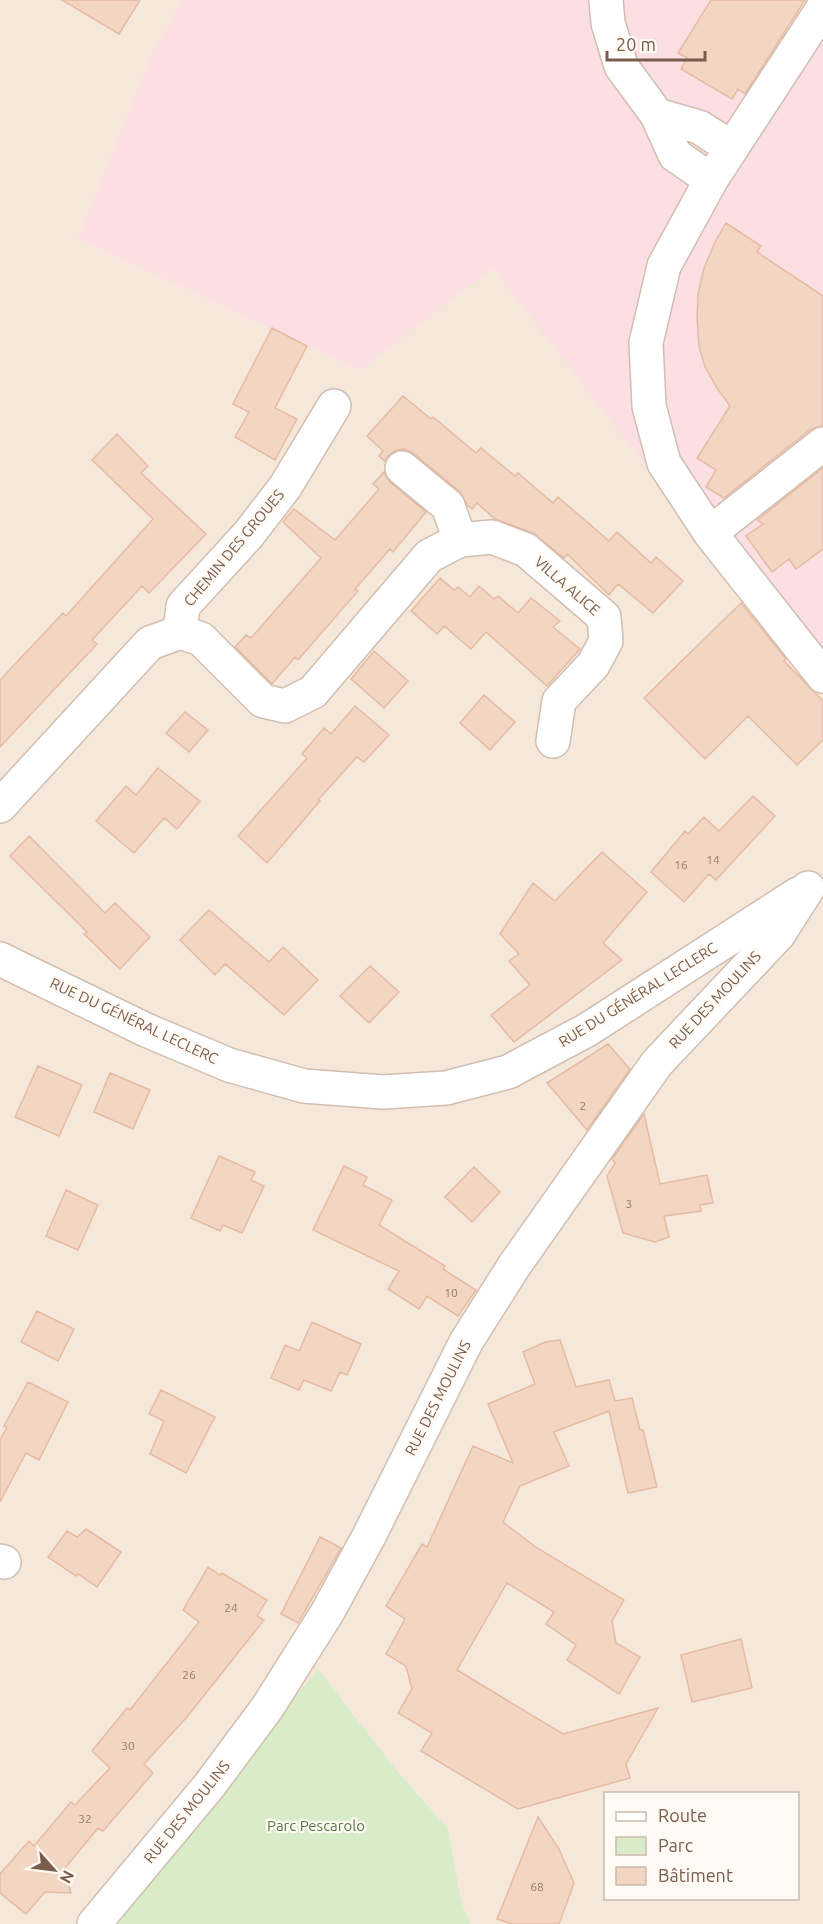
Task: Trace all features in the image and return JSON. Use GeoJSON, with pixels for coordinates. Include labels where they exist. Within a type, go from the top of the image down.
{"type":"FeatureCollection","features":[{"type":"Feature","properties":{"kind":"street"},"geometry":{"type":"LineString","coordinates":[[606,0],[608,23],[621,66],[657,115],[675,155],[711,180]]}},
{"type":"Feature","properties":{"kind":"street"},"geometry":{"type":"LineString","coordinates":[[823,8],[711,180],[664,266],[646,343],[649,406],[664,463],[710,533],[823,676]]}},
{"type":"Feature","properties":{"kind":"street"},"geometry":{"type":"LineString","coordinates":[[657,115],[699,127],[732,148]]}},
{"type":"Feature","properties":{"kind":"street","name":"CHEMIN DES GROUES"},"geometry":{"type":"LineString","coordinates":[[180,632],[183,606],[248,535],[285,487],[334,406]]}},
{"type":"Feature","properties":{"kind":"street"},"geometry":{"type":"LineString","coordinates":[[710,533],[823,444]]}},
{"type":"Feature","properties":{"kind":"street"},"geometry":{"type":"LineString","coordinates":[[402,468],[448,506],[460,540]]}},
{"type":"Feature","properties":{"kind":"street","name":"VILLA ALICE"},"geometry":{"type":"LineString","coordinates":[[180,632],[201,639],[263,701],[285,706],[313,692],[429,556],[460,540],[492,537],[526,550],[603,617],[606,640],[592,665],[559,701],[553,741]]}},
{"type":"Feature","properties":{"kind":"street"},"geometry":{"type":"LineString","coordinates":[[0,806],[150,643],[180,632]]}},
{"type":"Feature","properties":{"kind":"street","name":"RUE DU GÉNÉRAL LECLERC"},"geometry":{"type":"LineString","coordinates":[[0,959],[146,1030],[229,1065],[304,1086],[383,1092],[446,1088],[508,1072],[587,1030],[726,939],[818,889]]}},
{"type":"Feature","properties":{"kind":"street","name":"RUE DES MOULINS"},"geometry":{"type":"LineString","coordinates":[[94,1924],[209,1786],[267,1708],[327,1612],[368,1538],[466,1342],[514,1266],[657,1063],[818,889]]}},
{"type":"Feature","properties":{"kind":"street"},"geometry":{"type":"LineString","coordinates":[[726,939],[732,954],[745,968]]}},
{"type":"Feature","properties":{"kind":"shaded area"},"geometry":{"type":"Polygon","coordinates":[[[0,0],[823,0],[823,1924],[0,1924],[0,0]]]}},
{"type":"Feature","properties":{"kind":"shaded area"},"geometry":{"type":"Polygon","coordinates":[[[179,0],[823,0],[823,689],[724,568],[493,268],[360,370],[78,238],[151,56],[181,2],[179,0]]]}},
{"type":"Feature","properties":{"kind":"green space","name":"Parc Pescarolo"},"geometry":{"type":"Polygon","coordinates":[[[318,1669],[397,1771],[448,1829],[461,1901],[470,1924],[110,1924],[318,1669]]]}},
{"type":"Feature","properties":{"kind":"building"},"geometry":{"type":"Polygon","coordinates":[[[62,0],[140,0],[119,34],[62,0]]]}},
{"type":"Feature","properties":{"kind":"building"},"geometry":{"type":"Polygon","coordinates":[[[711,0],[805,0],[745,94],[738,89],[732,99],[681,69],[687,58],[678,53],[711,0]]]}},
{"type":"Feature","properties":{"kind":"building"},"geometry":{"type":"Polygon","coordinates":[[[726,223],[761,246],[757,252],[823,296],[823,426],[811,429],[724,498],[706,487],[716,470],[697,458],[730,406],[705,367],[699,346],[697,318],[698,295],[703,271],[726,223]]]}},
{"type":"Feature","properties":{"kind":"building"},"geometry":{"type":"Polygon","coordinates":[[[272,328],[307,346],[275,408],[297,419],[275,460],[235,437],[249,412],[233,404],[272,328]]]}},
{"type":"Feature","properties":{"kind":"building"},"geometry":{"type":"Polygon","coordinates":[[[403,396],[431,419],[433,417],[476,453],[481,448],[515,476],[518,473],[553,503],[558,497],[609,541],[617,532],[651,563],[656,557],[683,581],[653,613],[618,584],[609,595],[567,554],[564,558],[533,533],[495,519],[477,503],[472,509],[460,492],[413,453],[405,449],[396,450],[385,461],[379,456],[383,451],[367,436],[403,396]]]}},
{"type":"Feature","properties":{"kind":"building"},"geometry":{"type":"Polygon","coordinates":[[[117,434],[148,466],[141,473],[206,534],[149,593],[142,586],[92,640],[97,644],[0,747],[0,680],[63,613],[66,616],[153,519],[92,460],[117,434]]]}},
{"type":"Feature","properties":{"kind":"building"},"geometry":{"type":"Polygon","coordinates":[[[823,468],[823,549],[796,569],[789,559],[772,572],[746,536],[763,524],[757,520],[823,468]]]}},
{"type":"Feature","properties":{"kind":"building"},"geometry":{"type":"Polygon","coordinates":[[[384,472],[390,482],[426,512],[393,552],[390,549],[355,589],[358,591],[298,660],[295,657],[272,684],[235,647],[246,635],[251,638],[321,558],[283,522],[294,509],[335,540],[379,489],[373,484],[384,472]]]}},
{"type":"Feature","properties":{"kind":"building"},"geometry":{"type":"Polygon","coordinates":[[[440,578],[454,590],[458,587],[470,597],[479,586],[494,599],[498,596],[518,613],[531,598],[560,621],[553,627],[580,649],[547,686],[486,632],[471,649],[444,626],[437,634],[411,611],[440,578]]]}},
{"type":"Feature","properties":{"kind":"building"},"geometry":{"type":"Polygon","coordinates":[[[741,603],[786,659],[784,661],[823,701],[823,740],[797,765],[748,716],[705,759],[644,698],[741,603]]]}},
{"type":"Feature","properties":{"kind":"building"},"geometry":{"type":"Polygon","coordinates":[[[374,651],[408,681],[384,708],[351,679],[374,651]]]}},
{"type":"Feature","properties":{"kind":"building"},"geometry":{"type":"Polygon","coordinates":[[[484,695],[515,722],[490,750],[460,723],[484,695]]]}},
{"type":"Feature","properties":{"kind":"building"},"geometry":{"type":"Polygon","coordinates":[[[355,706],[389,735],[364,762],[357,757],[318,800],[320,801],[267,863],[238,836],[307,758],[302,754],[324,728],[331,734],[355,706]]]}},
{"type":"Feature","properties":{"kind":"building"},"geometry":{"type":"Polygon","coordinates":[[[185,712],[208,730],[189,752],[166,733],[185,712]]]}},
{"type":"Feature","properties":{"kind":"building"},"geometry":{"type":"Polygon","coordinates":[[[158,768],[200,801],[177,829],[164,818],[134,853],[96,821],[126,786],[136,795],[158,768]]]}},
{"type":"Feature","properties":{"kind":"building"},"geometry":{"type":"Polygon","coordinates":[[[753,796],[775,816],[716,880],[709,874],[684,902],[651,872],[685,831],[688,834],[704,817],[719,831],[753,796]]]}},
{"type":"Feature","properties":{"kind":"building"},"geometry":{"type":"Polygon","coordinates":[[[29,836],[105,913],[115,903],[150,937],[120,969],[84,934],[87,932],[10,856],[29,836]]]}},
{"type":"Feature","properties":{"kind":"building"},"geometry":{"type":"Polygon","coordinates":[[[602,852],[647,892],[603,943],[622,960],[514,1042],[491,1015],[530,985],[509,961],[519,954],[500,934],[533,883],[555,901],[602,852]]]}},
{"type":"Feature","properties":{"kind":"building"},"geometry":{"type":"Polygon","coordinates":[[[209,910],[269,962],[283,947],[318,980],[284,1015],[225,964],[215,975],[180,940],[209,910]]]}},
{"type":"Feature","properties":{"kind":"building"},"geometry":{"type":"Polygon","coordinates":[[[370,966],[399,992],[369,1023],[340,996],[370,966]]]}},
{"type":"Feature","properties":{"kind":"building"},"geometry":{"type":"Polygon","coordinates":[[[608,1044],[630,1069],[587,1130],[547,1083],[608,1044]]]}},
{"type":"Feature","properties":{"kind":"building"},"geometry":{"type":"Polygon","coordinates":[[[38,1066],[82,1085],[59,1136],[15,1117],[38,1066]]]}},
{"type":"Feature","properties":{"kind":"building"},"geometry":{"type":"Polygon","coordinates":[[[110,1073],[150,1090],[133,1129],[94,1112],[110,1073]]]}},
{"type":"Feature","properties":{"kind":"building"},"geometry":{"type":"Polygon","coordinates":[[[644,1114],[660,1184],[707,1175],[713,1203],[700,1205],[701,1211],[664,1216],[669,1237],[655,1242],[623,1233],[607,1176],[615,1163],[612,1159],[644,1114]]]}},
{"type":"Feature","properties":{"kind":"building"},"geometry":{"type":"Polygon","coordinates":[[[219,1156],[255,1172],[251,1180],[264,1186],[242,1233],[223,1225],[220,1231],[191,1218],[219,1156]]]}},
{"type":"Feature","properties":{"kind":"building"},"geometry":{"type":"Polygon","coordinates":[[[344,1166],[367,1177],[363,1185],[392,1200],[379,1225],[445,1266],[443,1269],[476,1290],[458,1316],[427,1296],[419,1309],[388,1289],[399,1271],[313,1230],[344,1166]]]}},
{"type":"Feature","properties":{"kind":"building"},"geometry":{"type":"Polygon","coordinates":[[[474,1167],[500,1192],[472,1222],[445,1197],[474,1167]]]}},
{"type":"Feature","properties":{"kind":"building"},"geometry":{"type":"Polygon","coordinates":[[[66,1190],[98,1205],[78,1250],[46,1236],[66,1190]]]}},
{"type":"Feature","properties":{"kind":"building"},"geometry":{"type":"Polygon","coordinates":[[[37,1311],[74,1329],[58,1361],[21,1342],[37,1311]]]}},
{"type":"Feature","properties":{"kind":"building"},"geometry":{"type":"Polygon","coordinates":[[[312,1322],[361,1344],[347,1375],[340,1372],[331,1391],[304,1380],[299,1390],[271,1378],[285,1345],[299,1351],[312,1322]]]}},
{"type":"Feature","properties":{"kind":"building"},"geometry":{"type":"Polygon","coordinates":[[[560,1340],[576,1387],[609,1380],[615,1401],[632,1398],[640,1430],[643,1430],[657,1487],[628,1493],[609,1411],[554,1432],[569,1466],[520,1486],[503,1522],[537,1548],[624,1600],[612,1621],[616,1643],[640,1657],[619,1694],[567,1660],[576,1645],[546,1624],[554,1612],[507,1583],[457,1670],[563,1734],[658,1708],[626,1764],[630,1778],[518,1809],[421,1751],[432,1733],[398,1713],[412,1689],[406,1666],[386,1654],[405,1619],[386,1606],[422,1544],[427,1547],[473,1446],[513,1463],[488,1404],[535,1384],[523,1352],[545,1342],[560,1340]]]}},
{"type":"Feature","properties":{"kind":"building"},"geometry":{"type":"Polygon","coordinates":[[[28,1382],[68,1402],[39,1460],[26,1453],[0,1502],[0,1440],[7,1427],[4,1426],[28,1382]]]}},
{"type":"Feature","properties":{"kind":"building"},"geometry":{"type":"Polygon","coordinates":[[[161,1390],[215,1417],[186,1473],[150,1454],[164,1421],[149,1414],[161,1390]]]}},
{"type":"Feature","properties":{"kind":"building"},"geometry":{"type":"Polygon","coordinates":[[[86,1529],[121,1552],[97,1587],[48,1557],[67,1531],[77,1537],[86,1529]]]}},
{"type":"Feature","properties":{"kind":"building"},"geometry":{"type":"Polygon","coordinates":[[[320,1537],[341,1548],[298,1623],[281,1614],[320,1537]]]}},
{"type":"Feature","properties":{"kind":"building"},"geometry":{"type":"Polygon","coordinates":[[[208,1567],[267,1600],[257,1616],[264,1620],[187,1717],[144,1764],[153,1773],[103,1831],[98,1828],[65,1868],[71,1893],[45,1892],[26,1914],[0,1893],[0,1874],[29,1841],[34,1846],[71,1802],[75,1805],[110,1768],[92,1751],[127,1708],[130,1710],[199,1622],[183,1610],[208,1567]]]}},
{"type":"Feature","properties":{"kind":"building"},"geometry":{"type":"Polygon","coordinates":[[[741,1639],[752,1688],[692,1702],[681,1655],[741,1639]]]}},
{"type":"Feature","properties":{"kind":"building"},"geometry":{"type":"Polygon","coordinates":[[[538,1817],[559,1849],[574,1883],[559,1924],[512,1924],[497,1919],[538,1817]]]}}]}
